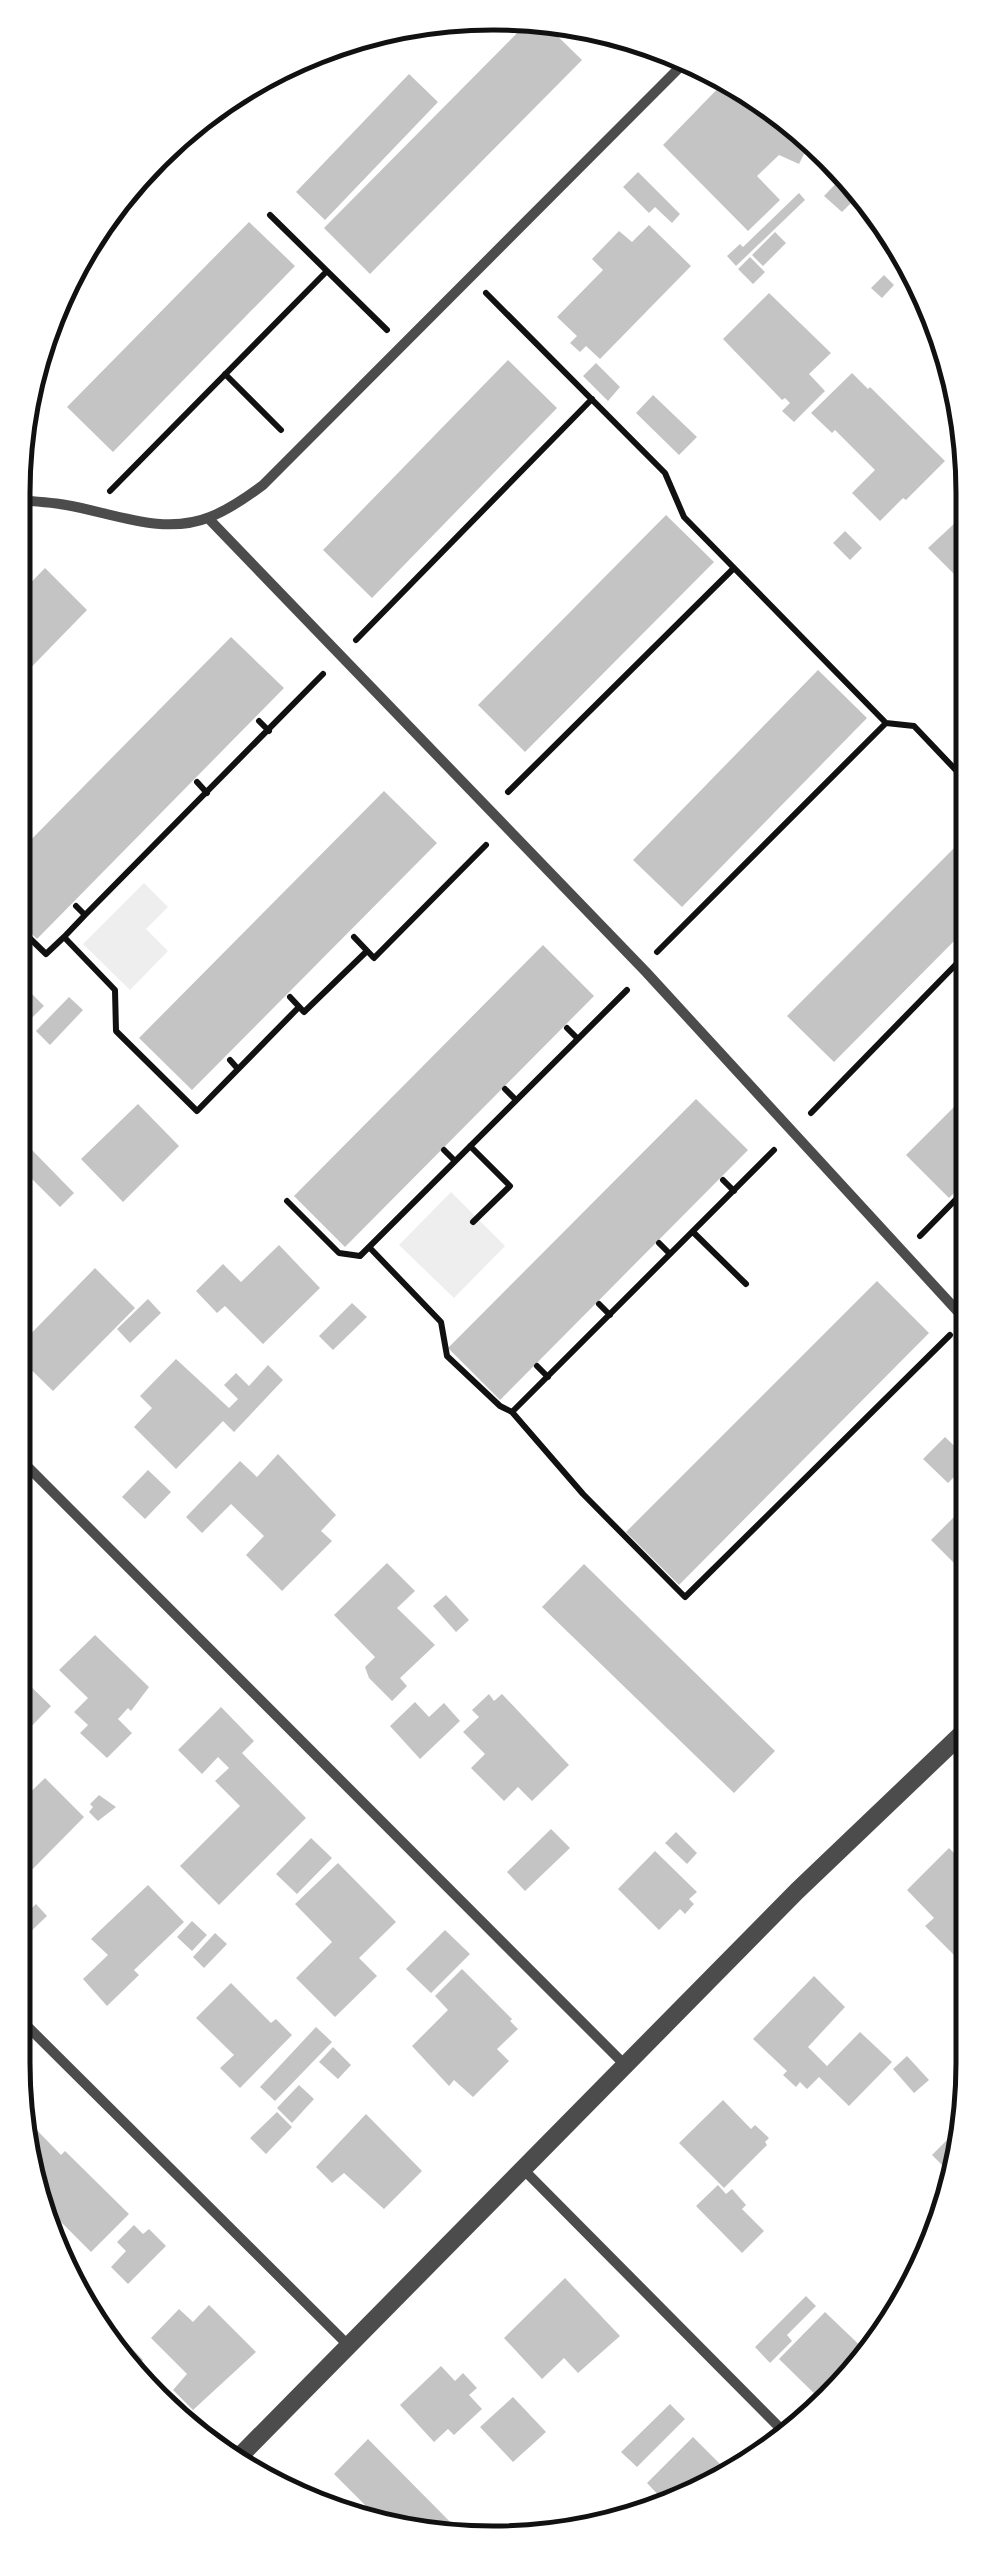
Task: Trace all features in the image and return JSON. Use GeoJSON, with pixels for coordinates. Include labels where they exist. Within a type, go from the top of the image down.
{"type":"FeatureCollection","features":[{"type":"Feature","properties":{"kind":"street"},"geometry":{"type":"LineString","coordinates":[[30,502],[155,524],[182,524],[208,518],[264,485],[678,69]]}},
{"type":"Feature","properties":{"kind":"street"},"geometry":{"type":"LineString","coordinates":[[208,518],[643,970],[956,1311]]}},
{"type":"Feature","properties":{"kind":"street"},"geometry":{"type":"LineString","coordinates":[[30,1469],[626,2067]]}},
{"type":"Feature","properties":{"kind":"street"},"geometry":{"type":"LineString","coordinates":[[243,2452],[797,1892],[956,1739]]}},
{"type":"Feature","properties":{"kind":"street"},"geometry":{"type":"LineString","coordinates":[[30,2029],[348,2346]]}},
{"type":"Feature","properties":{"kind":"street"},"geometry":{"type":"LineString","coordinates":[[523,2170],[779,2427]]}},
{"type":"Feature","properties":{"kind":"path"},"geometry":{"type":"LineString","coordinates":[[270,215],[404,346]]}},
{"type":"Feature","properties":{"kind":"path"},"geometry":{"type":"LineString","coordinates":[[90,510],[327,271]]}},
{"type":"Feature","properties":{"kind":"path"},"geometry":{"type":"LineString","coordinates":[[472,278],[664,474],[684,516],[734,568],[886,722],[914,726],[956,770]]}},
{"type":"Feature","properties":{"kind":"path"},"geometry":{"type":"LineString","coordinates":[[225,374],[300,448]]}},
{"type":"Feature","properties":{"kind":"path"},"geometry":{"type":"LineString","coordinates":[[30,938],[46,954],[64,937],[592,399]]}},
{"type":"Feature","properties":{"kind":"path"},"geometry":{"type":"LineString","coordinates":[[490,810],[734,568]]}},
{"type":"Feature","properties":{"kind":"path"},"geometry":{"type":"LineString","coordinates":[[258,721],[269,731]]}},
{"type":"Feature","properties":{"kind":"path"},"geometry":{"type":"LineString","coordinates":[[287,1201],[339,1253],[360,1256],[578,1039],[886,722]]}},
{"type":"Feature","properties":{"kind":"path"},"geometry":{"type":"LineString","coordinates":[[197,782],[207,793]]}},
{"type":"Feature","properties":{"kind":"path"},"geometry":{"type":"LineString","coordinates":[[354,937],[374,958],[505,826]]}},
{"type":"Feature","properties":{"kind":"path"},"geometry":{"type":"LineString","coordinates":[[136,843],[146,853]]}},
{"type":"Feature","properties":{"kind":"path"},"geometry":{"type":"LineString","coordinates":[[76,906],[85,915]]}},
{"type":"Feature","properties":{"kind":"path"},"geometry":{"type":"LineString","coordinates":[[64,937],[116,990],[116,1030],[196,1111],[299,1007]]}},
{"type":"Feature","properties":{"kind":"path"},"geometry":{"type":"LineString","coordinates":[[290,997],[304,1012],[366,950]]}},
{"type":"Feature","properties":{"kind":"path"},"geometry":{"type":"LineString","coordinates":[[512,1412],[956,964]]}},
{"type":"Feature","properties":{"kind":"path"},"geometry":{"type":"LineString","coordinates":[[566,1028],[578,1039]]}},
{"type":"Feature","properties":{"kind":"path"},"geometry":{"type":"LineString","coordinates":[[230,1060],[238,1069]]}},
{"type":"Feature","properties":{"kind":"path"},"geometry":{"type":"LineString","coordinates":[[505,1089],[516,1100]]}},
{"type":"Feature","properties":{"kind":"path"},"geometry":{"type":"LineString","coordinates":[[470,1146],[510,1186],[473,1222]]}},
{"type":"Feature","properties":{"kind":"path"},"geometry":{"type":"LineString","coordinates":[[444,1150],[455,1161]]}},
{"type":"Feature","properties":{"kind":"path"},"geometry":{"type":"LineString","coordinates":[[723,1180],[734,1191]]}},
{"type":"Feature","properties":{"kind":"path"},"geometry":{"type":"LineString","coordinates":[[903,1254],[956,1199]]}},
{"type":"Feature","properties":{"kind":"path"},"geometry":{"type":"LineString","coordinates":[[384,1213],[393,1223]]}},
{"type":"Feature","properties":{"kind":"path"},"geometry":{"type":"LineString","coordinates":[[693,1232],[746,1284]]}},
{"type":"Feature","properties":{"kind":"path"},"geometry":{"type":"LineString","coordinates":[[659,1243],[670,1254]]}},
{"type":"Feature","properties":{"kind":"path"},"geometry":{"type":"LineString","coordinates":[[369,1247],[441,1322],[447,1356],[500,1406],[512,1412],[583,1494],[685,1597],[911,1373],[956,1334]]}},
{"type":"Feature","properties":{"kind":"path"},"geometry":{"type":"LineString","coordinates":[[599,1304],[610,1315]]}},
{"type":"Feature","properties":{"kind":"path"},"geometry":{"type":"LineString","coordinates":[[902,1364],[911,1373]]}},
{"type":"Feature","properties":{"kind":"path"},"geometry":{"type":"LineString","coordinates":[[537,1366],[548,1377]]}},
{"type":"Feature","properties":{"kind":"path"},"geometry":{"type":"LineString","coordinates":[[839,1427],[848,1436]]}},
{"type":"Feature","properties":{"kind":"path"},"geometry":{"type":"LineString","coordinates":[[777,1489],[785,1498]]}},
{"type":"Feature","properties":{"kind":"path"},"geometry":{"type":"LineString","coordinates":[[717,1550],[725,1558]]}},
{"type":"Feature","properties":{"kind":"shaded area"},"geometry":{"type":"Polygon","coordinates":[[[144,883],[168,907],[146,929],[168,951],[130,990],[83,944],[144,883]]]}},
{"type":"Feature","properties":{"kind":"shaded area"},"geometry":{"type":"Polygon","coordinates":[[[451,1192],[505,1246],[454,1298],[399,1245],[451,1192]]]}},
{"type":"Feature","properties":{"kind":"building"},"geometry":{"type":"Polygon","coordinates":[[[519,31],[556,34],[582,60],[370,274],[324,228],[519,31]]]}},
{"type":"Feature","properties":{"kind":"building"},"geometry":{"type":"Polygon","coordinates":[[[409,74],[438,102],[325,220],[296,192],[409,74]]]}},
{"type":"Feature","properties":{"kind":"building"},"geometry":{"type":"Polygon","coordinates":[[[718,89],[775,126],[810,156],[804,154],[799,164],[779,155],[757,176],[780,200],[748,231],[663,145],[718,89]]]}},
{"type":"Feature","properties":{"kind":"building"},"geometry":{"type":"Polygon","coordinates":[[[638,172],[680,214],[672,223],[655,207],[649,213],[623,187],[638,172]]]}},
{"type":"Feature","properties":{"kind":"building"},"geometry":{"type":"Polygon","coordinates":[[[836,183],[852,202],[842,212],[824,196],[836,183]]]}},
{"type":"Feature","properties":{"kind":"building"},"geometry":{"type":"Polygon","coordinates":[[[799,193],[805,200],[736,266],[727,256],[740,244],[743,247],[799,193]]]}},
{"type":"Feature","properties":{"kind":"building"},"geometry":{"type":"Polygon","coordinates":[[[249,222],[295,266],[113,452],[67,407],[249,222]]]}},
{"type":"Feature","properties":{"kind":"building"},"geometry":{"type":"Polygon","coordinates":[[[649,225],[691,266],[600,359],[586,346],[580,352],[570,343],[577,336],[557,317],[603,270],[592,259],[619,231],[632,242],[649,225]]]}},
{"type":"Feature","properties":{"kind":"building"},"geometry":{"type":"Polygon","coordinates":[[[775,232],[786,243],[763,266],[752,255],[775,232]]]}},
{"type":"Feature","properties":{"kind":"building"},"geometry":{"type":"Polygon","coordinates":[[[750,257],[765,272],[753,284],[738,269],[750,257]]]}},
{"type":"Feature","properties":{"kind":"building"},"geometry":{"type":"Polygon","coordinates":[[[884,275],[894,285],[882,298],[871,288],[884,275]]]}},
{"type":"Feature","properties":{"kind":"building"},"geometry":{"type":"Polygon","coordinates":[[[769,293],[831,353],[809,374],[825,391],[794,422],[782,411],[790,403],[782,400],[723,339],[769,293]]]}},
{"type":"Feature","properties":{"kind":"building"},"geometry":{"type":"Polygon","coordinates":[[[508,360],[557,408],[372,598],[323,550],[508,360]]]}},
{"type":"Feature","properties":{"kind":"building"},"geometry":{"type":"Polygon","coordinates":[[[596,363],[620,387],[608,401],[583,376],[596,363]]]}},
{"type":"Feature","properties":{"kind":"building"},"geometry":{"type":"Polygon","coordinates":[[[852,373],[945,461],[880,521],[852,493],[875,470],[835,430],[832,433],[811,413],[852,373]]]}},
{"type":"Feature","properties":{"kind":"building"},"geometry":{"type":"Polygon","coordinates":[[[653,395],[697,437],[679,455],[636,413],[653,395]]]}},
{"type":"Feature","properties":{"kind":"building"},"geometry":{"type":"Polygon","coordinates":[[[666,515],[714,562],[525,752],[478,705],[666,515]]]}},
{"type":"Feature","properties":{"kind":"building"},"geometry":{"type":"Polygon","coordinates":[[[956,522],[956,576],[928,548],[956,522]]]}},
{"type":"Feature","properties":{"kind":"building"},"geometry":{"type":"Polygon","coordinates":[[[845,531],[862,548],[850,560],[833,543],[845,531]]]}},
{"type":"Feature","properties":{"kind":"building"},"geometry":{"type":"Polygon","coordinates":[[[45,568],[87,610],[30,669],[30,583],[45,568]]]}},
{"type":"Feature","properties":{"kind":"building"},"geometry":{"type":"Polygon","coordinates":[[[231,637],[284,688],[37,939],[30,932],[30,841],[231,637]]]}},
{"type":"Feature","properties":{"kind":"building"},"geometry":{"type":"Polygon","coordinates":[[[818,670],[867,718],[682,907],[633,860],[818,670]]]}},
{"type":"Feature","properties":{"kind":"building"},"geometry":{"type":"Polygon","coordinates":[[[384,791],[437,843],[192,1090],[139,1038],[384,791]]]}},
{"type":"Feature","properties":{"kind":"building"},"geometry":{"type":"Polygon","coordinates":[[[956,846],[956,939],[834,1062],[787,1016],[956,846]]]}},
{"type":"Feature","properties":{"kind":"building"},"geometry":{"type":"Polygon","coordinates":[[[543,945],[594,996],[345,1247],[294,1196],[543,945]]]}},
{"type":"Feature","properties":{"kind":"building"},"geometry":{"type":"Polygon","coordinates":[[[30,992],[44,1006],[30,1020],[30,992]]]}},
{"type":"Feature","properties":{"kind":"building"},"geometry":{"type":"Polygon","coordinates":[[[69,997],[83,1010],[50,1045],[36,1031],[69,997]]]}},
{"type":"Feature","properties":{"kind":"building"},"geometry":{"type":"Polygon","coordinates":[[[696,1099],[748,1150],[500,1400],[448,1348],[696,1099]]]}},
{"type":"Feature","properties":{"kind":"building"},"geometry":{"type":"Polygon","coordinates":[[[138,1104],[179,1146],[123,1202],[81,1159],[138,1104]]]}},
{"type":"Feature","properties":{"kind":"building"},"geometry":{"type":"Polygon","coordinates":[[[956,1105],[956,1191],[949,1198],[906,1155],[956,1105]]]}},
{"type":"Feature","properties":{"kind":"building"},"geometry":{"type":"Polygon","coordinates":[[[30,1152],[74,1193],[60,1207],[30,1177],[30,1152]]]}},
{"type":"Feature","properties":{"kind":"building"},"geometry":{"type":"Polygon","coordinates":[[[279,1245],[320,1288],[263,1344],[225,1306],[217,1313],[196,1291],[223,1264],[241,1282],[279,1245]]]}},
{"type":"Feature","properties":{"kind":"building"},"geometry":{"type":"Polygon","coordinates":[[[95,1268],[135,1308],[53,1391],[30,1369],[30,1335],[95,1268]]]}},
{"type":"Feature","properties":{"kind":"building"},"geometry":{"type":"Polygon","coordinates":[[[877,1281],[929,1333],[679,1585],[626,1532],[877,1281]]]}},
{"type":"Feature","properties":{"kind":"building"},"geometry":{"type":"Polygon","coordinates":[[[148,1299],[161,1313],[130,1343],[117,1329],[148,1299]]]}},
{"type":"Feature","properties":{"kind":"building"},"geometry":{"type":"Polygon","coordinates":[[[352,1303],[367,1317],[333,1350],[319,1336],[352,1303]]]}},
{"type":"Feature","properties":{"kind":"building"},"geometry":{"type":"Polygon","coordinates":[[[176,1359],[229,1408],[238,1399],[224,1385],[236,1373],[249,1386],[268,1365],[283,1380],[234,1432],[223,1421],[176,1469],[134,1427],[152,1408],[140,1396],[176,1359]]]}},
{"type":"Feature","properties":{"kind":"building"},"geometry":{"type":"Polygon","coordinates":[[[945,1437],[956,1448],[956,1475],[948,1483],[923,1459],[945,1437]]]}},
{"type":"Feature","properties":{"kind":"building"},"geometry":{"type":"Polygon","coordinates":[[[278,1454],[336,1515],[321,1531],[332,1541],[282,1591],[246,1555],[264,1536],[231,1504],[202,1533],[186,1517],[240,1461],[257,1477],[278,1454]]]}},
{"type":"Feature","properties":{"kind":"building"},"geometry":{"type":"Polygon","coordinates":[[[148,1470],[171,1492],[145,1519],[122,1497],[148,1470]]]}},
{"type":"Feature","properties":{"kind":"building"},"geometry":{"type":"Polygon","coordinates":[[[956,1515],[956,1565],[931,1540],[956,1515]]]}},
{"type":"Feature","properties":{"kind":"building"},"geometry":{"type":"Polygon","coordinates":[[[387,1563],[415,1591],[397,1608],[435,1645],[400,1678],[407,1686],[392,1701],[369,1678],[365,1667],[375,1657],[334,1615],[387,1563]]]}},
{"type":"Feature","properties":{"kind":"building"},"geometry":{"type":"Polygon","coordinates":[[[584,1564],[775,1751],[734,1793],[542,1607],[584,1564]]]}},
{"type":"Feature","properties":{"kind":"building"},"geometry":{"type":"Polygon","coordinates":[[[446,1595],[469,1620],[456,1632],[433,1606],[446,1595]]]}},
{"type":"Feature","properties":{"kind":"building"},"geometry":{"type":"Polygon","coordinates":[[[95,1635],[149,1687],[131,1711],[128,1708],[118,1719],[132,1733],[107,1758],[80,1733],[88,1725],[74,1712],[88,1698],[59,1670],[95,1635]]]}},
{"type":"Feature","properties":{"kind":"building"},"geometry":{"type":"Polygon","coordinates":[[[30,1686],[51,1706],[30,1728],[30,1686]]]}},
{"type":"Feature","properties":{"kind":"building"},"geometry":{"type":"Polygon","coordinates":[[[489,1694],[494,1701],[502,1694],[569,1765],[532,1801],[518,1787],[504,1801],[471,1768],[485,1754],[463,1732],[479,1717],[472,1710],[489,1694]]]}},
{"type":"Feature","properties":{"kind":"building"},"geometry":{"type":"Polygon","coordinates":[[[415,1702],[429,1717],[444,1703],[460,1721],[420,1759],[390,1726],[415,1702]]]}},
{"type":"Feature","properties":{"kind":"building"},"geometry":{"type":"Polygon","coordinates":[[[221,1707],[254,1741],[242,1753],[306,1818],[219,1905],[180,1866],[240,1806],[215,1781],[229,1768],[218,1757],[202,1774],[178,1750],[221,1707]]]}},
{"type":"Feature","properties":{"kind":"building"},"geometry":{"type":"Polygon","coordinates":[[[45,1778],[84,1817],[30,1872],[30,1793],[45,1778]]]}},
{"type":"Feature","properties":{"kind":"building"},"geometry":{"type":"Polygon","coordinates":[[[99,1795],[116,1807],[98,1821],[89,1812],[93,1807],[90,1804],[99,1795]]]}},
{"type":"Feature","properties":{"kind":"building"},"geometry":{"type":"Polygon","coordinates":[[[551,1829],[570,1848],[525,1891],[507,1872],[551,1829]]]}},
{"type":"Feature","properties":{"kind":"building"},"geometry":{"type":"Polygon","coordinates":[[[676,1832],[697,1853],[687,1864],[665,1843],[676,1832]]]}},
{"type":"Feature","properties":{"kind":"building"},"geometry":{"type":"Polygon","coordinates":[[[311,1838],[332,1858],[297,1894],[276,1874],[311,1838]]]}},
{"type":"Feature","properties":{"kind":"building"},"geometry":{"type":"Polygon","coordinates":[[[949,1848],[956,1855],[956,1957],[925,1926],[934,1918],[907,1890],[949,1848]]]}},
{"type":"Feature","properties":{"kind":"building"},"geometry":{"type":"Polygon","coordinates":[[[655,1851],[697,1892],[689,1899],[694,1904],[685,1914],[680,1909],[659,1930],[618,1889],[655,1851]]]}},
{"type":"Feature","properties":{"kind":"building"},"geometry":{"type":"Polygon","coordinates":[[[338,1863],[396,1922],[359,1958],[377,1976],[335,2017],[296,1978],[332,1942],[295,1904],[338,1863]]]}},
{"type":"Feature","properties":{"kind":"building"},"geometry":{"type":"Polygon","coordinates":[[[148,1885],[184,1922],[134,1970],[139,1975],[107,2006],[83,1979],[108,1955],[91,1939],[148,1885]]]}},
{"type":"Feature","properties":{"kind":"building"},"geometry":{"type":"Polygon","coordinates":[[[36,1904],[47,1916],[30,1932],[30,1910],[36,1904]]]}},
{"type":"Feature","properties":{"kind":"building"},"geometry":{"type":"Polygon","coordinates":[[[192,1921],[207,1935],[192,1951],[177,1937],[192,1921]]]}},
{"type":"Feature","properties":{"kind":"building"},"geometry":{"type":"Polygon","coordinates":[[[445,1930],[470,1954],[431,1993],[406,1969],[445,1930]]]}},
{"type":"Feature","properties":{"kind":"building"},"geometry":{"type":"Polygon","coordinates":[[[215,1933],[227,1944],[204,1968],[193,1957],[215,1933]]]}},
{"type":"Feature","properties":{"kind":"building"},"geometry":{"type":"Polygon","coordinates":[[[462,1969],[518,2029],[497,2049],[509,2061],[473,2097],[454,2080],[449,2086],[412,2046],[448,2010],[435,1996],[462,1969]]]}},
{"type":"Feature","properties":{"kind":"building"},"geometry":{"type":"Polygon","coordinates":[[[814,1976],[845,2007],[808,2047],[827,2066],[860,2032],[892,2062],[849,2106],[819,2077],[807,2089],[800,2082],[796,2087],[783,2075],[787,2071],[753,2039],[814,1976]]]}},
{"type":"Feature","properties":{"kind":"building"},"geometry":{"type":"Polygon","coordinates":[[[231,1983],[271,2023],[276,2019],[292,2035],[240,2088],[220,2068],[234,2055],[196,2018],[231,1983]]]}},
{"type":"Feature","properties":{"kind":"building"},"geometry":{"type":"Polygon","coordinates":[[[316,2027],[332,2042],[275,2101],[260,2087],[316,2027]]]}},
{"type":"Feature","properties":{"kind":"building"},"geometry":{"type":"Polygon","coordinates":[[[333,2047],[351,2065],[338,2079],[319,2062],[333,2047]]]}},
{"type":"Feature","properties":{"kind":"building"},"geometry":{"type":"Polygon","coordinates":[[[907,2056],[929,2080],[914,2093],[893,2069],[907,2056]]]}},
{"type":"Feature","properties":{"kind":"building"},"geometry":{"type":"Polygon","coordinates":[[[299,2085],[314,2099],[292,2123],[277,2108],[299,2085]]]}},
{"type":"Feature","properties":{"kind":"building"},"geometry":{"type":"Polygon","coordinates":[[[723,2100],[751,2129],[755,2125],[769,2138],[767,2145],[724,2188],[679,2143],[723,2100]]]}},
{"type":"Feature","properties":{"kind":"building"},"geometry":{"type":"Polygon","coordinates":[[[277,2112],[292,2127],[266,2154],[250,2138],[277,2112]]]}},
{"type":"Feature","properties":{"kind":"building"},"geometry":{"type":"Polygon","coordinates":[[[366,2114],[422,2171],[384,2209],[344,2173],[332,2183],[316,2167],[366,2114]]]}},
{"type":"Feature","properties":{"kind":"building"},"geometry":{"type":"Polygon","coordinates":[[[35,2128],[61,2155],[65,2151],[129,2214],[91,2252],[57,2218],[35,2128]]]}},
{"type":"Feature","properties":{"kind":"building"},"geometry":{"type":"Polygon","coordinates":[[[950,2137],[944,2167],[932,2155],[950,2137]]]}},
{"type":"Feature","properties":{"kind":"building"},"geometry":{"type":"Polygon","coordinates":[[[718,2185],[726,2194],[732,2189],[746,2205],[742,2209],[764,2231],[742,2253],[696,2206],[718,2185]]]}},
{"type":"Feature","properties":{"kind":"building"},"geometry":{"type":"Polygon","coordinates":[[[134,2225],[143,2234],[149,2229],[166,2246],[128,2284],[111,2267],[126,2251],[117,2242],[134,2225]]]}},
{"type":"Feature","properties":{"kind":"building"},"geometry":{"type":"Polygon","coordinates":[[[565,2278],[620,2336],[578,2373],[564,2358],[542,2379],[504,2338],[565,2278]]]}},
{"type":"Feature","properties":{"kind":"building"},"geometry":{"type":"Polygon","coordinates":[[[806,2296],[816,2306],[787,2335],[792,2341],[770,2363],[755,2347],[806,2296]]]}},
{"type":"Feature","properties":{"kind":"building"},"geometry":{"type":"Polygon","coordinates":[[[209,2305],[256,2352],[193,2410],[173,2390],[187,2374],[151,2338],[179,2309],[193,2322],[209,2305]]]}},
{"type":"Feature","properties":{"kind":"building"},"geometry":{"type":"Polygon","coordinates":[[[825,2312],[860,2345],[815,2394],[779,2359],[825,2312]]]}},
{"type":"Feature","properties":{"kind":"building"},"geometry":{"type":"Polygon","coordinates":[[[117,2332],[143,2360],[140,2362],[117,2332]]]}},
{"type":"Feature","properties":{"kind":"building"},"geometry":{"type":"Polygon","coordinates":[[[441,2366],[455,2381],[463,2373],[477,2388],[469,2395],[482,2409],[454,2435],[448,2429],[434,2442],[400,2405],[441,2366]]]}},
{"type":"Feature","properties":{"kind":"building"},"geometry":{"type":"Polygon","coordinates":[[[513,2397],[546,2432],[513,2462],[480,2427],[513,2397]]]}},
{"type":"Feature","properties":{"kind":"building"},"geometry":{"type":"Polygon","coordinates":[[[670,2404],[685,2419],[637,2467],[621,2452],[670,2404]]]}},
{"type":"Feature","properties":{"kind":"building"},"geometry":{"type":"Polygon","coordinates":[[[693,2437],[721,2465],[658,2495],[647,2483],[693,2437]]]}},
{"type":"Feature","properties":{"kind":"building"},"geometry":{"type":"Polygon","coordinates":[[[368,2439],[452,2524],[369,2509],[334,2474],[368,2439]]]}}]}
